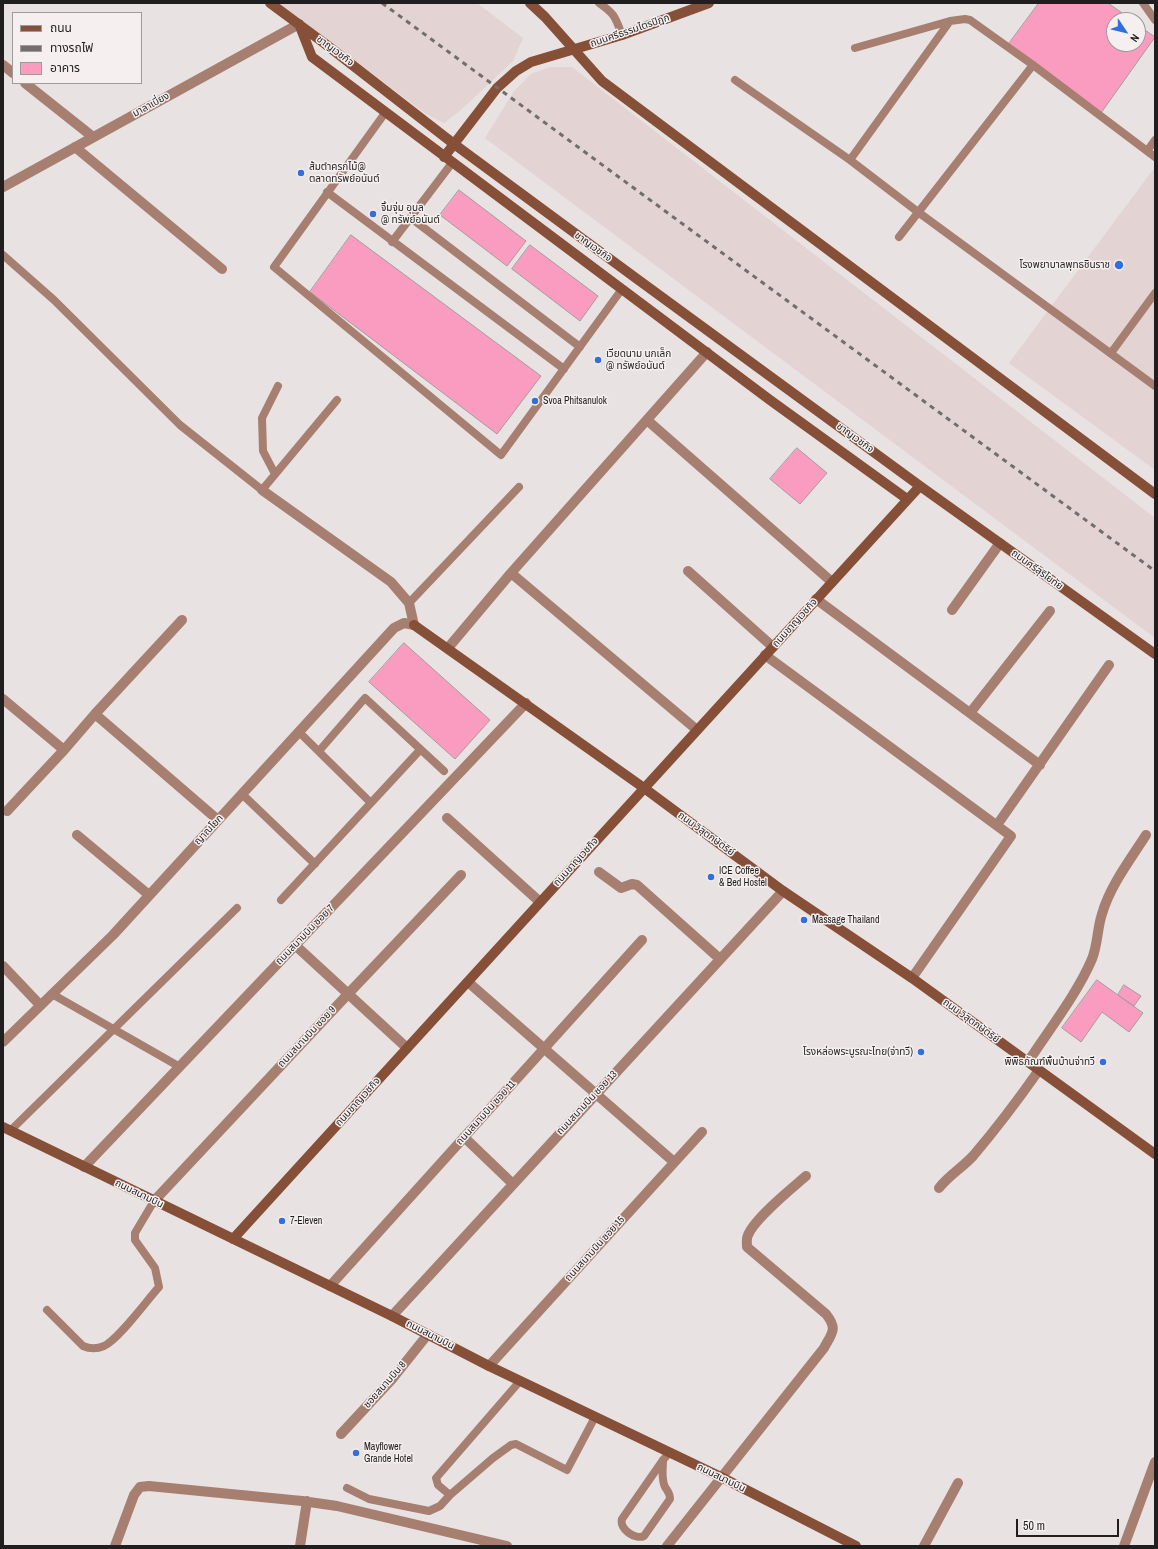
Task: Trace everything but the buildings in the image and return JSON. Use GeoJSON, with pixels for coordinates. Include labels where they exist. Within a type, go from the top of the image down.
{"type":"FeatureCollection","features":[{"type":"Feature","properties":{"kind":"street","name":"ชาญเวชกิจ"},"geometry":{"type":"LineString","coordinates":[[270,3],[454,144],[920,486]]}},
{"type":"Feature","properties":{"kind":"street"},"geometry":{"type":"LineString","coordinates":[[530,3],[602,81],[1155,494]]}},
{"type":"Feature","properties":{"kind":"street","name":"ถนนศรีธรรมไตรปิฎก"},"geometry":{"type":"LineString","coordinates":[[448,160],[454,144],[497,88],[516,71],[532,62],[622,35],[709,3]]}},
{"type":"Feature","properties":{"kind":"street"},"geometry":{"type":"LineString","coordinates":[[298,24],[312,57],[622,290],[907,499]]}},
{"type":"Feature","properties":{"kind":"street","name":"มาลาเบี่ยง"},"geometry":{"type":"LineString","coordinates":[[3,187],[298,24]]}},
{"type":"Feature","properties":{"kind":"street"},"geometry":{"type":"LineString","coordinates":[[3,65],[12,72]]}},
{"type":"Feature","properties":{"kind":"street"},"geometry":{"type":"LineString","coordinates":[[26,84],[93,137]]}},
{"type":"Feature","properties":{"kind":"street"},"geometry":{"type":"LineString","coordinates":[[75,147],[222,269]]}},
{"type":"Feature","properties":{"kind":"street"},"geometry":{"type":"LineString","coordinates":[[448,648],[511,573],[707,352]]}},
{"type":"Feature","properties":{"kind":"street"},"geometry":{"type":"LineString","coordinates":[[647,420],[832,582]]}},
{"type":"Feature","properties":{"kind":"street","name":"ถนนชาญเวชกิจ"},"geometry":{"type":"LineString","coordinates":[[233,1239],[920,486]]}},
{"type":"Feature","properties":{"kind":"street","name":"ถนนศรีสุริโยทัย"},"geometry":{"type":"LineString","coordinates":[[920,486],[1155,654]]}},
{"type":"Feature","properties":{"kind":"street"},"geometry":{"type":"LineString","coordinates":[[262,490],[391,582],[409,603],[414,625]]}},
{"type":"Feature","properties":{"kind":"street"},"geometry":{"type":"LineString","coordinates":[[952,610],[1000,543]]}},
{"type":"Feature","properties":{"kind":"street"},"geometry":{"type":"LineString","coordinates":[[688,571],[772,647]]}},
{"type":"Feature","properties":{"kind":"street"},"geometry":{"type":"LineString","coordinates":[[511,573],[697,730]]}},
{"type":"Feature","properties":{"kind":"street"},"geometry":{"type":"LineString","coordinates":[[816,599],[1040,765]]}},
{"type":"Feature","properties":{"kind":"street"},"geometry":{"type":"LineString","coordinates":[[970,713],[1050,611]]}},
{"type":"Feature","properties":{"kind":"street"},"geometry":{"type":"LineString","coordinates":[[7,811],[182,620]]}},
{"type":"Feature","properties":{"kind":"street","name":"ญาณโยก"},"geometry":{"type":"LineString","coordinates":[[3,1042],[113,935],[394,628],[404,623],[414,625]]}},
{"type":"Feature","properties":{"kind":"street","name":"ถนน วิสุตกษัตริย์"},"geometry":{"type":"LineString","coordinates":[[414,625],[644,788],[783,891],[912,978],[1155,1154]]}},
{"type":"Feature","properties":{"kind":"street"},"geometry":{"type":"LineString","coordinates":[[765,655],[1011,836],[912,978]]}},
{"type":"Feature","properties":{"kind":"street"},"geometry":{"type":"LineString","coordinates":[[997,825],[1109,665]]}},
{"type":"Feature","properties":{"kind":"street"},"geometry":{"type":"LineString","coordinates":[[3,699],[64,750]]}},
{"type":"Feature","properties":{"kind":"street","name":"ถนนสนามบิน ซอย 7"},"geometry":{"type":"LineString","coordinates":[[84,1167],[526,703]]}},
{"type":"Feature","properties":{"kind":"street"},"geometry":{"type":"LineString","coordinates":[[95,714],[218,820]]}},
{"type":"Feature","properties":{"kind":"street"},"geometry":{"type":"LineString","coordinates":[[448,818],[540,902]]}},
{"type":"Feature","properties":{"kind":"street"},"geometry":{"type":"LineString","coordinates":[[77,835],[149,895]]}},
{"type":"Feature","properties":{"kind":"street"},"geometry":{"type":"LineString","coordinates":[[1028,1062],[1064,1008],[1085,972],[1095,949],[1097,934],[1106,902],[1146,835]]}},
{"type":"Feature","properties":{"kind":"street"},"geometry":{"type":"LineString","coordinates":[[599,872],[621,888],[632,884],[637,885],[720,959]]}},
{"type":"Feature","properties":{"kind":"street","name":"ถนนสนามบิน ซอย 9"},"geometry":{"type":"LineString","coordinates":[[154,1201],[461,875]]}},
{"type":"Feature","properties":{"kind":"street","name":"ถนนสนามบิน ซอย 13"},"geometry":{"type":"LineString","coordinates":[[392,1316],[783,891]]}},
{"type":"Feature","properties":{"kind":"street","name":"ถนนสนามบิน ซอย 11"},"geometry":{"type":"LineString","coordinates":[[330,1286],[642,940]]}},
{"type":"Feature","properties":{"kind":"street"},"geometry":{"type":"LineString","coordinates":[[295,945],[407,1048]]}},
{"type":"Feature","properties":{"kind":"street"},"geometry":{"type":"LineString","coordinates":[[3,966],[40,1005]]}},
{"type":"Feature","properties":{"kind":"street"},"geometry":{"type":"LineString","coordinates":[[468,982],[674,1162]]}},
{"type":"Feature","properties":{"kind":"street"},"geometry":{"type":"LineString","coordinates":[[939,1188],[944,1181],[965,1165],[997,1128],[1039,1070]]}},
{"type":"Feature","properties":{"kind":"street","name":"ถนนสนามบิน"},"geometry":{"type":"LineString","coordinates":[[7,1129],[392,1316],[595,1417],[666,1457],[721,1477],[856,1546]]}},
{"type":"Feature","properties":{"kind":"street","name":"ถนนสนามบิน ซอย 15"},"geometry":{"type":"LineString","coordinates":[[490,1366],[702,1132]]}},
{"type":"Feature","properties":{"kind":"street"},"geometry":{"type":"LineString","coordinates":[[464,1137],[513,1184]]}},
{"type":"Feature","properties":{"kind":"street"},"geometry":{"type":"LineString","coordinates":[[667,1546],[824,1348],[832,1335],[834,1327],[826,1314],[747,1247],[746,1240],[748,1234],[757,1223],[806,1176]]}},
{"type":"Feature","properties":{"kind":"street","name":"ซอยสนามบิน 8"},"geometry":{"type":"LineString","coordinates":[[342,1434],[393,1378],[428,1334]]}},
{"type":"Feature","properties":{"kind":"street"},"geometry":{"type":"LineString","coordinates":[[1124,1546],[1155,1462]]}},
{"type":"Feature","properties":{"kind":"street"},"geometry":{"type":"LineString","coordinates":[[924,1546],[958,1483]]}},
{"type":"Feature","properties":{"kind":"street"},"geometry":{"type":"LineString","coordinates":[[115,1546],[134,1495],[140,1487],[149,1486],[337,1506],[507,1546]]}},
{"type":"Feature","properties":{"kind":"street"},"geometry":{"type":"LineString","coordinates":[[300,1546],[307,1502]]}},
{"type":"Feature","properties":{"kind":"lane"},"geometry":{"type":"LineString","coordinates":[[599,3],[611,11],[622,35]]}},
{"type":"Feature","properties":{"kind":"lane"},"geometry":{"type":"LineString","coordinates":[[1143,3],[1155,20]]}},
{"type":"Feature","properties":{"kind":"lane"},"geometry":{"type":"LineString","coordinates":[[855,48],[950,21],[965,19],[970,20],[1033,65],[1155,157]]}},
{"type":"Feature","properties":{"kind":"lane"},"geometry":{"type":"LineString","coordinates":[[850,160],[950,21]]}},
{"type":"Feature","properties":{"kind":"lane"},"geometry":{"type":"LineString","coordinates":[[900,238],[918,212],[1033,65]]}},
{"type":"Feature","properties":{"kind":"lane"},"geometry":{"type":"LineString","coordinates":[[735,80],[850,160],[918,212],[1155,386]]}},
{"type":"Feature","properties":{"kind":"lane"},"geometry":{"type":"LineString","coordinates":[[385,113],[274,268],[501,455],[622,290]]}},
{"type":"Feature","properties":{"kind":"lane"},"geometry":{"type":"LineString","coordinates":[[1147,151],[1155,140]]}},
{"type":"Feature","properties":{"kind":"lane"},"geometry":{"type":"LineString","coordinates":[[392,242],[410,218],[448,160]]}},
{"type":"Feature","properties":{"kind":"lane"},"geometry":{"type":"LineString","coordinates":[[327,192],[564,369]]}},
{"type":"Feature","properties":{"kind":"lane"},"geometry":{"type":"LineString","coordinates":[[410,218],[580,347]]}},
{"type":"Feature","properties":{"kind":"lane"},"geometry":{"type":"LineString","coordinates":[[3,255],[54,300],[180,425],[262,490],[337,400]]}},
{"type":"Feature","properties":{"kind":"lane"},"geometry":{"type":"LineString","coordinates":[[1111,353],[1155,293]]}},
{"type":"Feature","properties":{"kind":"lane"},"geometry":{"type":"LineString","coordinates":[[275,474],[263,451],[262,418],[278,386]]}},
{"type":"Feature","properties":{"kind":"lane"},"geometry":{"type":"LineString","coordinates":[[409,603],[519,487]]}},
{"type":"Feature","properties":{"kind":"lane"},"geometry":{"type":"LineString","coordinates":[[319,751],[365,698],[444,771]]}},
{"type":"Feature","properties":{"kind":"lane"},"geometry":{"type":"LineString","coordinates":[[299,732],[371,803]]}},
{"type":"Feature","properties":{"kind":"lane"},"geometry":{"type":"LineString","coordinates":[[281,900],[420,750]]}},
{"type":"Feature","properties":{"kind":"lane"},"geometry":{"type":"LineString","coordinates":[[242,794],[315,864]]}},
{"type":"Feature","properties":{"kind":"lane"},"geometry":{"type":"LineString","coordinates":[[7,1129],[114,1029],[237,908]]}},
{"type":"Feature","properties":{"kind":"lane"},"geometry":{"type":"LineString","coordinates":[[52,994],[180,1067]]}},
{"type":"Feature","properties":{"kind":"lane"},"geometry":{"type":"LineString","coordinates":[[47,1310],[83,1346],[98,1348],[112,1341],[159,1287],[155,1268],[135,1240],[135,1233],[154,1201]]}},
{"type":"Feature","properties":{"kind":"lane"},"geometry":{"type":"LineString","coordinates":[[450,1495],[438,1485],[436,1478],[520,1381]]}},
{"type":"Feature","properties":{"kind":"lane"},"geometry":{"type":"LineString","coordinates":[[347,1488],[369,1499],[428,1511],[440,1506],[450,1495],[493,1458],[516,1444],[567,1470],[595,1417]]}},
{"type":"Feature","properties":{"kind":"lane"},"geometry":{"type":"LineString","coordinates":[[666,1457],[662,1478],[670,1495],[670,1499],[644,1536],[640,1538],[636,1537],[625,1530],[621,1522],[666,1457]]}},
{"type":"Feature","properties":{"kind":"shaded area"},"geometry":{"type":"Polygon","coordinates":[[[278,3],[477,3],[523,38],[513,61],[462,109],[444,123],[426,114],[278,3]]]}},
{"type":"Feature","properties":{"kind":"shaded area"},"geometry":{"type":"Polygon","coordinates":[[[550,67],[572,67],[1155,518],[1155,638],[485,138],[514,91],[531,74],[550,67]]]}},
{"type":"Feature","properties":{"kind":"shaded area","name":"โรงพยาบาลพุทธชินราช"},"geometry":{"type":"Polygon","coordinates":[[[1155,167],[1155,470],[1009,363],[1155,167]]]}},
{"type":"Feature","properties":{"kind":"railway"},"geometry":{"type":"LineString","coordinates":[[382,3],[1155,571]]}},
{"type":"Feature","properties":{"kind":"place","name":"ส้มตำครกไม้@ ตลาดทรัพย์อนันต์"},"geometry":{"type":"Point","coordinates":[301,173]}},
{"type":"Feature","properties":{"kind":"place","name":"จิ้มจุ่ม อุบล @ ทรัพย์อนันต์"},"geometry":{"type":"Point","coordinates":[373,214]}},
{"type":"Feature","properties":{"kind":"place","name":"โรงพยาบาลพุทธชินราช"},"geometry":{"type":"Point","coordinates":[1119,265]}},
{"type":"Feature","properties":{"kind":"place","name":"เวียดนาม นกเล็ก @ ทรัพย์อนันต์"},"geometry":{"type":"Point","coordinates":[598,360]}},
{"type":"Feature","properties":{"kind":"place","name":"Svoa Phitsanulok"},"geometry":{"type":"Point","coordinates":[535,401]}},
{"type":"Feature","properties":{"kind":"place","name":"ICE Coffee & Bed Hostel"},"geometry":{"type":"Point","coordinates":[711,877]}},
{"type":"Feature","properties":{"kind":"place","name":"Massage Thailand"},"geometry":{"type":"Point","coordinates":[804,920]}},
{"type":"Feature","properties":{"kind":"place","name":"โรงหล่อพระบูรณะไทย(จ่าทวี)"},"geometry":{"type":"Point","coordinates":[921,1052]}},
{"type":"Feature","properties":{"kind":"place","name":"พิพิธภัณฑ์พื้นบ้านจ่าทวี"},"geometry":{"type":"Point","coordinates":[1103,1062]}},
{"type":"Feature","properties":{"kind":"place","name":"7-Eleven"},"geometry":{"type":"Point","coordinates":[282,1221]}},
{"type":"Feature","properties":{"kind":"place","name":"Mayflower Grande Hotel"},"geometry":{"type":"Point","coordinates":[356,1453]}}]}
